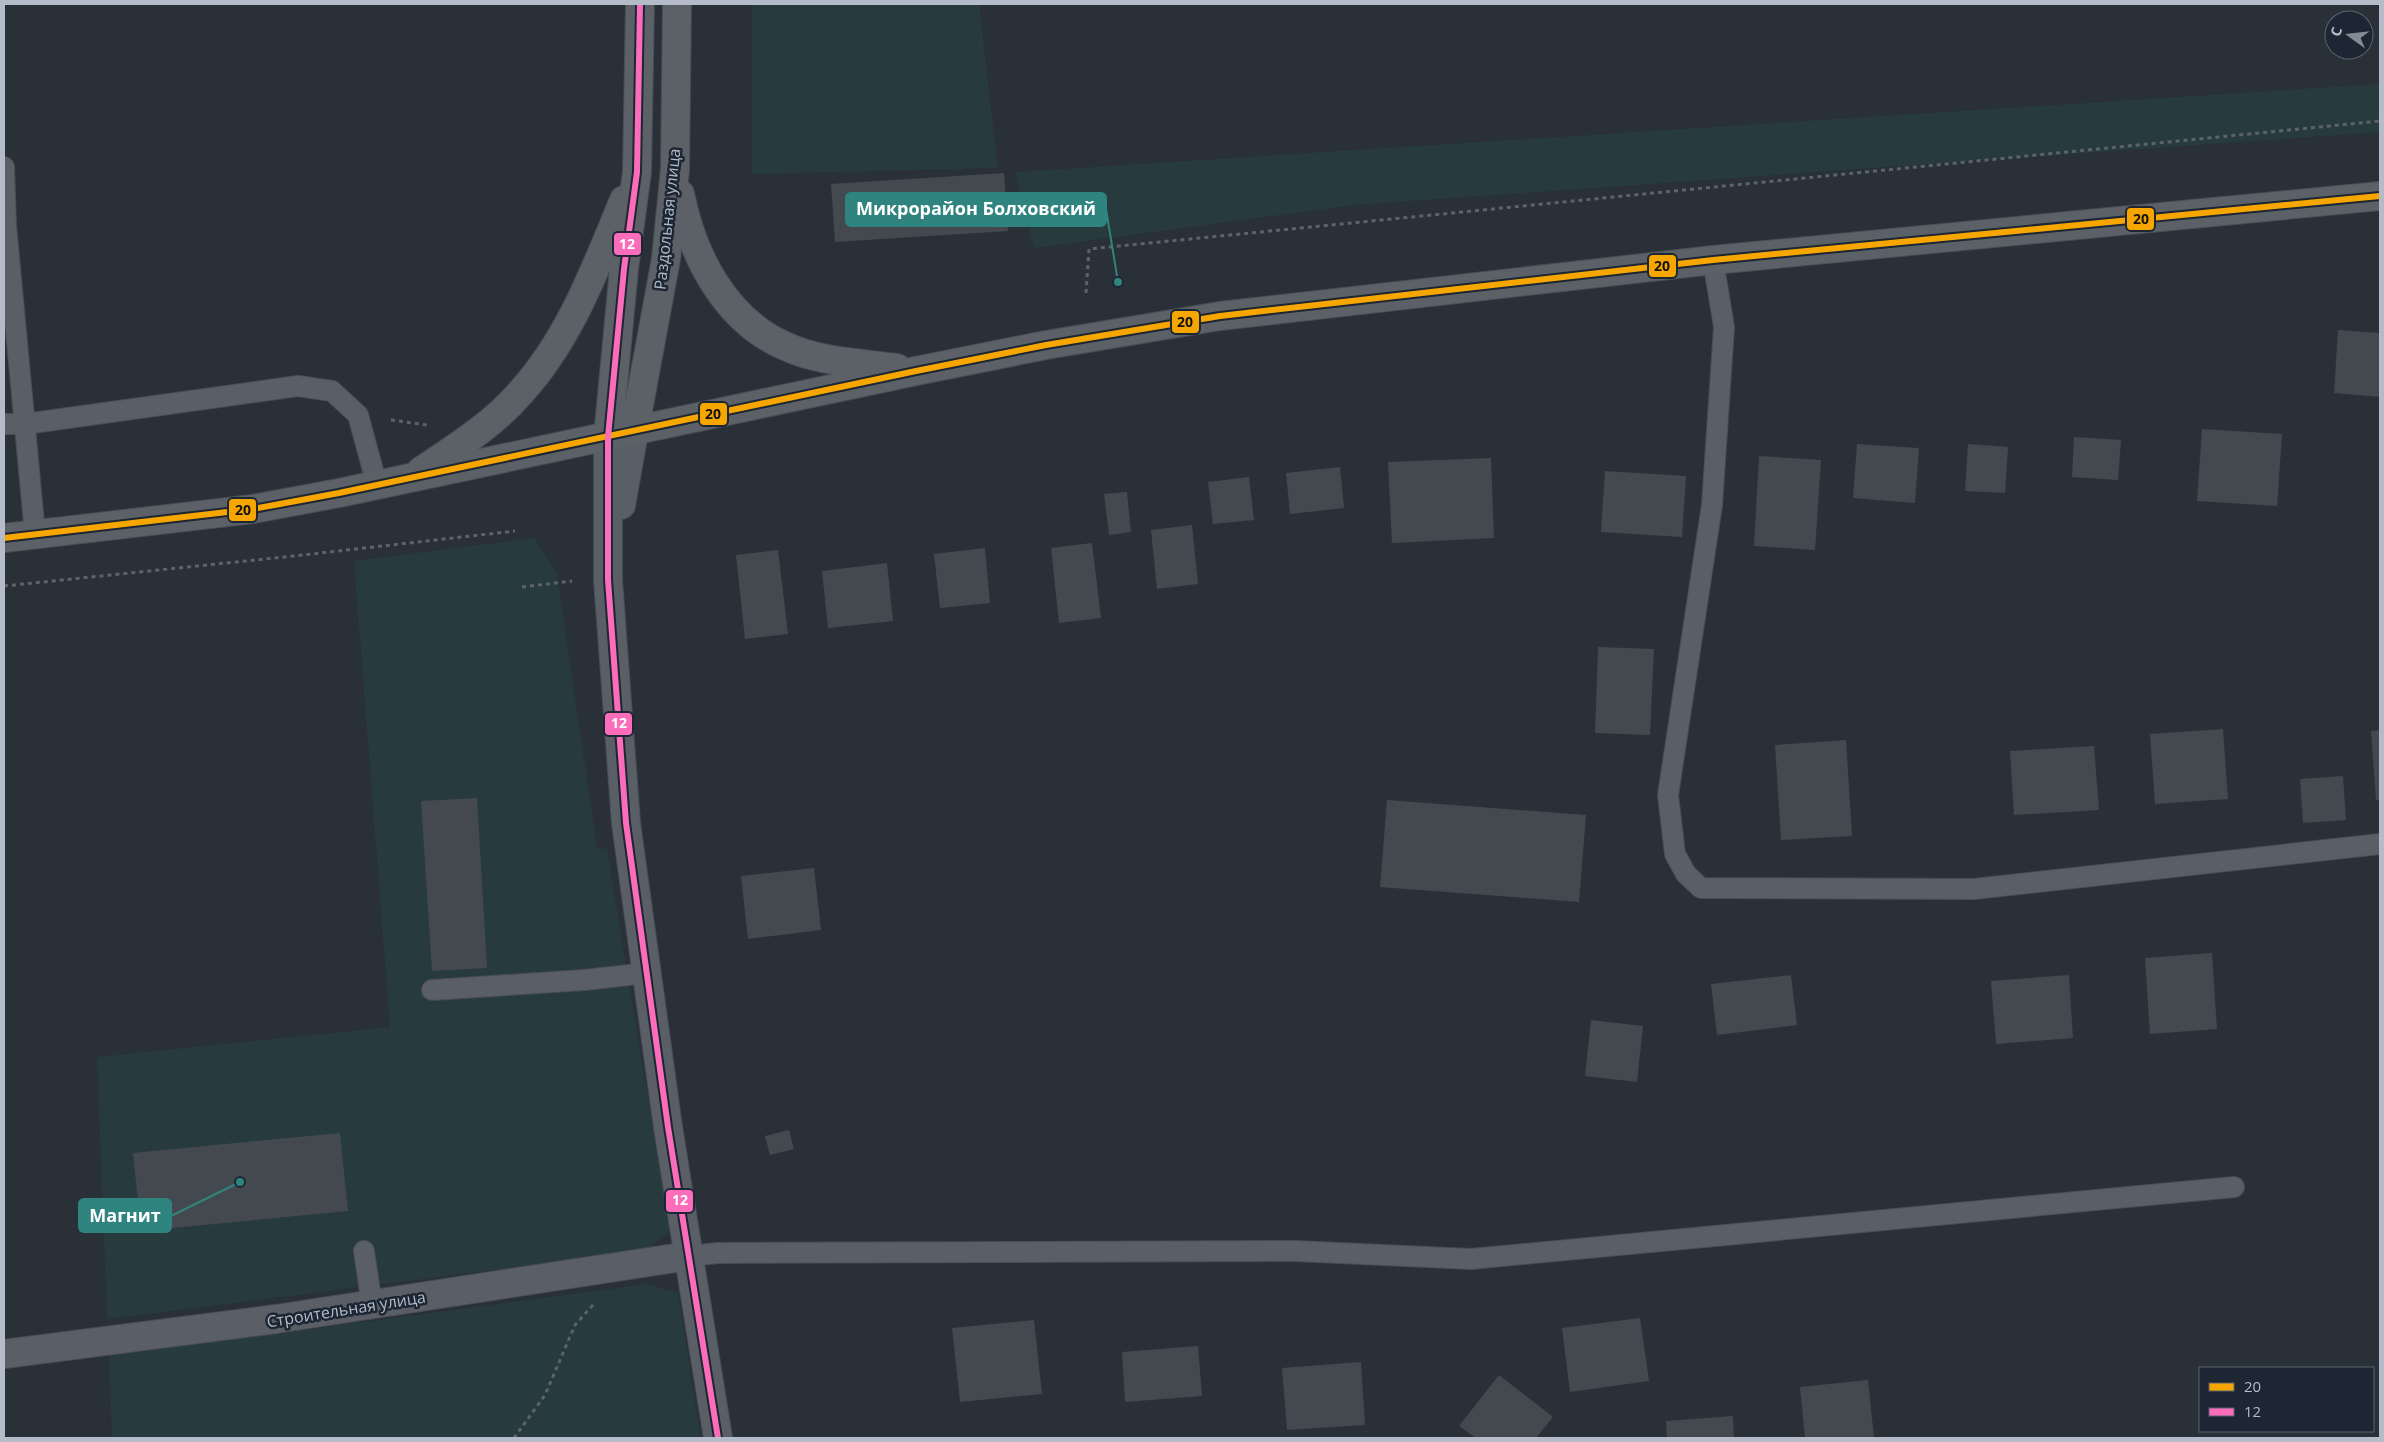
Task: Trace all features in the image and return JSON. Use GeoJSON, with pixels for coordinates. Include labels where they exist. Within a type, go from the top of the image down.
{"type":"FeatureCollection","features":[{"type":"Feature","properties":{"kind":"main road"},"geometry":{"type":"LineString","coordinates":[[621,434],[624,269],[637,172],[640,4]]}},
{"type":"Feature","properties":{"kind":"main road","name":"Раздольная улица"},"geometry":{"type":"LineString","coordinates":[[621,434],[666,258],[675,169],[677,4]]}},
{"type":"Feature","properties":{"kind":"main road"},"geometry":{"type":"LineString","coordinates":[[675,169],[685,220],[702,262],[724,298],[754,327],[784,346],[823,358],[916,371]]}},
{"type":"Feature","properties":{"kind":"main road"},"geometry":{"type":"LineString","coordinates":[[409,479],[479,432],[522,392],[548,358],[576,312],[637,172]]}},
{"type":"Feature","properties":{"kind":"main road"},"geometry":{"type":"LineString","coordinates":[[4,538],[253,509],[409,479],[1046,345],[1220,316],[1713,260],[2380,196]]}},
{"type":"Feature","properties":{"kind":"street"},"geometry":{"type":"LineString","coordinates":[[621,434],[608,580],[626,823],[688,1256],[718,1438]]}},
{"type":"Feature","properties":{"kind":"street","name":"Строительная улица"},"geometry":{"type":"LineString","coordinates":[[4,1354],[276,1320],[688,1256]]}},
{"type":"Feature","properties":{"kind":"lane"},"geometry":{"type":"LineString","coordinates":[[4,167],[6,225],[35,534]]}},
{"type":"Feature","properties":{"kind":"lane"},"geometry":{"type":"LineString","coordinates":[[1713,260],[1724,327],[1712,505],[1668,795],[1675,854],[1686,874],[1701,888],[1974,889],[2380,844]]}},
{"type":"Feature","properties":{"kind":"lane"},"geometry":{"type":"LineString","coordinates":[[4,424],[25,424],[298,386],[332,391],[358,415],[377,485]]}},
{"type":"Feature","properties":{"kind":"lane"},"geometry":{"type":"LineString","coordinates":[[432,990],[584,980],[647,973]]}},
{"type":"Feature","properties":{"kind":"lane"},"geometry":{"type":"LineString","coordinates":[[688,1256],[718,1253],[1295,1251],[1472,1259],[2234,1186]]}},
{"type":"Feature","properties":{"kind":"lane"},"geometry":{"type":"LineString","coordinates":[[364,1251],[372,1305]]}},
{"type":"Feature","properties":{"kind":"path"},"geometry":{"type":"LineString","coordinates":[[1086,293],[1089,249],[2380,121]]}},
{"type":"Feature","properties":{"kind":"path"},"geometry":{"type":"LineString","coordinates":[[358,415],[426,426],[434,422]]}},
{"type":"Feature","properties":{"kind":"path"},"geometry":{"type":"LineString","coordinates":[[4,586],[515,531]]}},
{"type":"Feature","properties":{"kind":"path"},"geometry":{"type":"LineString","coordinates":[[522,587],[572,582]]}},
{"type":"Feature","properties":{"kind":"path"},"geometry":{"type":"LineString","coordinates":[[514,1438],[545,1395],[575,1325],[628,1266]]}},
{"type":"Feature","properties":{"kind":"green space"},"geometry":{"type":"Polygon","coordinates":[[[752,4],[979,4],[998,168],[752,174],[752,4]]]}},
{"type":"Feature","properties":{"kind":"green space"},"geometry":{"type":"Polygon","coordinates":[[[2380,84],[2380,132],[1354,205],[1034,248],[1015,172],[2380,84]]]}},
{"type":"Feature","properties":{"kind":"green space"},"geometry":{"type":"Polygon","coordinates":[[[534,538],[557,572],[597,849],[607,848],[670,1232],[644,1251],[107,1319],[97,1057],[390,1027],[354,561],[534,538]]]}},
{"type":"Feature","properties":{"kind":"green space"},"geometry":{"type":"Polygon","coordinates":[[[647,1284],[678,1293],[701,1438],[112,1438],[109,1356],[647,1284]]]}},
{"type":"Feature","properties":{"kind":"building"},"geometry":{"type":"Polygon","coordinates":[[[1004,173],[1008,231],[835,242],[831,184],[1004,173]]]}},
{"type":"Feature","properties":{"kind":"building"},"geometry":{"type":"Polygon","coordinates":[[[2338,330],[2380,333],[2380,397],[2334,393],[2338,330]]]}},
{"type":"Feature","properties":{"kind":"building"},"geometry":{"type":"Polygon","coordinates":[[[2202,429],[2282,434],[2277,506],[2197,501],[2202,429]]]}},
{"type":"Feature","properties":{"kind":"building"},"geometry":{"type":"Polygon","coordinates":[[[2074,437],[2121,440],[2118,480],[2072,477],[2074,437]]]}},
{"type":"Feature","properties":{"kind":"building"},"geometry":{"type":"Polygon","coordinates":[[[1857,444],[1919,448],[1915,503],[1853,498],[1857,444]]]}},
{"type":"Feature","properties":{"kind":"building"},"geometry":{"type":"Polygon","coordinates":[[[1968,444],[2008,447],[2005,493],[1965,491],[1968,444]]]}},
{"type":"Feature","properties":{"kind":"building"},"geometry":{"type":"Polygon","coordinates":[[[1759,456],[1821,460],[1815,550],[1754,546],[1759,456]]]}},
{"type":"Feature","properties":{"kind":"building"},"geometry":{"type":"Polygon","coordinates":[[[1491,458],[1494,538],[1392,543],[1388,462],[1491,458]]]}},
{"type":"Feature","properties":{"kind":"building"},"geometry":{"type":"Polygon","coordinates":[[[1340,467],[1344,508],[1290,514],[1286,473],[1340,467]]]}},
{"type":"Feature","properties":{"kind":"building"},"geometry":{"type":"Polygon","coordinates":[[[1605,471],[1686,476],[1682,537],[1601,532],[1605,471]]]}},
{"type":"Feature","properties":{"kind":"building"},"geometry":{"type":"Polygon","coordinates":[[[1249,477],[1254,520],[1213,524],[1208,482],[1249,477]]]}},
{"type":"Feature","properties":{"kind":"building"},"geometry":{"type":"Polygon","coordinates":[[[1127,492],[1131,532],[1109,535],[1104,494],[1127,492]]]}},
{"type":"Feature","properties":{"kind":"building"},"geometry":{"type":"Polygon","coordinates":[[[1192,525],[1198,584],[1157,589],[1151,530],[1192,525]]]}},
{"type":"Feature","properties":{"kind":"building"},"geometry":{"type":"Polygon","coordinates":[[[1092,543],[1101,618],[1059,623],[1051,548],[1092,543]]]}},
{"type":"Feature","properties":{"kind":"building"},"geometry":{"type":"Polygon","coordinates":[[[985,548],[990,603],[940,608],[934,554],[985,548]]]}},
{"type":"Feature","properties":{"kind":"building"},"geometry":{"type":"Polygon","coordinates":[[[778,550],[788,634],[745,639],[736,555],[778,550]]]}},
{"type":"Feature","properties":{"kind":"building"},"geometry":{"type":"Polygon","coordinates":[[[887,563],[893,621],[828,628],[822,571],[887,563]]]}},
{"type":"Feature","properties":{"kind":"building"},"geometry":{"type":"Polygon","coordinates":[[[1598,647],[1654,649],[1650,735],[1595,733],[1598,647]]]}},
{"type":"Feature","properties":{"kind":"building"},"geometry":{"type":"Polygon","coordinates":[[[2223,729],[2228,799],[2155,804],[2150,734],[2223,729]]]}},
{"type":"Feature","properties":{"kind":"building"},"geometry":{"type":"Polygon","coordinates":[[[2380,730],[2380,800],[2376,800],[2371,731],[2380,730]]]}},
{"type":"Feature","properties":{"kind":"building"},"geometry":{"type":"Polygon","coordinates":[[[1846,740],[1852,836],[1781,840],[1775,745],[1846,740]]]}},
{"type":"Feature","properties":{"kind":"building"},"geometry":{"type":"Polygon","coordinates":[[[2094,746],[2099,810],[2014,815],[2010,751],[2094,746]]]}},
{"type":"Feature","properties":{"kind":"building"},"geometry":{"type":"Polygon","coordinates":[[[2343,776],[2346,820],[2303,823],[2300,779],[2343,776]]]}},
{"type":"Feature","properties":{"kind":"building"},"geometry":{"type":"Polygon","coordinates":[[[477,798],[487,968],[432,971],[421,801],[477,798]]]}},
{"type":"Feature","properties":{"kind":"building"},"geometry":{"type":"Polygon","coordinates":[[[1387,800],[1586,815],[1579,902],[1380,887],[1387,800]]]}},
{"type":"Feature","properties":{"kind":"building"},"geometry":{"type":"Polygon","coordinates":[[[814,868],[821,930],[748,939],[741,876],[814,868]]]}},
{"type":"Feature","properties":{"kind":"building"},"geometry":{"type":"Polygon","coordinates":[[[2212,953],[2217,1029],[2150,1034],[2145,958],[2212,953]]]}},
{"type":"Feature","properties":{"kind":"building"},"geometry":{"type":"Polygon","coordinates":[[[1791,975],[1797,1025],[1717,1035],[1711,984],[1791,975]]]}},
{"type":"Feature","properties":{"kind":"building"},"geometry":{"type":"Polygon","coordinates":[[[2069,975],[2073,1038],[1996,1044],[1991,981],[2069,975]]]}},
{"type":"Feature","properties":{"kind":"building"},"geometry":{"type":"Polygon","coordinates":[[[1591,1020],[1643,1026],[1637,1082],[1585,1076],[1591,1020]]]}},
{"type":"Feature","properties":{"kind":"building"},"geometry":{"type":"Polygon","coordinates":[[[789,1130],[794,1149],[770,1155],[765,1136],[789,1130]]]}},
{"type":"Feature","properties":{"kind":"building"},"geometry":{"type":"Polygon","coordinates":[[[340,1133],[348,1211],[141,1231],[133,1153],[340,1133]]]}},
{"type":"Feature","properties":{"kind":"building"},"geometry":{"type":"Polygon","coordinates":[[[1640,1318],[1649,1381],[1570,1392],[1562,1328],[1640,1318]]]}},
{"type":"Feature","properties":{"kind":"building"},"geometry":{"type":"Polygon","coordinates":[[[1034,1320],[1042,1394],[960,1402],[952,1328],[1034,1320]]]}},
{"type":"Feature","properties":{"kind":"building"},"geometry":{"type":"Polygon","coordinates":[[[1198,1346],[1202,1396],[1125,1402],[1122,1352],[1198,1346]]]}},
{"type":"Feature","properties":{"kind":"building"},"geometry":{"type":"Polygon","coordinates":[[[1361,1362],[1365,1425],[1287,1430],[1282,1368],[1361,1362]]]}},
{"type":"Feature","properties":{"kind":"building"},"geometry":{"type":"Polygon","coordinates":[[[1499,1375],[1553,1417],[1536,1438],[1476,1438],[1459,1426],[1499,1375]]]}},
{"type":"Feature","properties":{"kind":"building"},"geometry":{"type":"Polygon","coordinates":[[[1868,1380],[1874,1438],[1805,1438],[1800,1387],[1868,1380]]]}},
{"type":"Feature","properties":{"kind":"building"},"geometry":{"type":"Polygon","coordinates":[[[1733,1416],[1734,1438],[1667,1438],[1666,1421],[1733,1416]]]}},
{"type":"Feature","properties":{"kind":"transit line","name":"12"},"geometry":{"type":"LineString","coordinates":[[640,4],[637,172],[624,269],[608,437],[608,580],[626,823],[668,1127],[718,1438]]}},
{"type":"Feature","properties":{"kind":"transit line","name":"20"},"geometry":{"type":"LineString","coordinates":[[4,538],[253,509],[339,493],[1046,345],[1220,316],[1713,260],[2380,196]]}},
{"type":"Feature","properties":{"kind":"place","name":"Микрорайон Болховский"},"geometry":{"type":"Point","coordinates":[1118,282]}},
{"type":"Feature","properties":{"kind":"place","name":"Магнит"},"geometry":{"type":"Point","coordinates":[240,1182]}}]}
